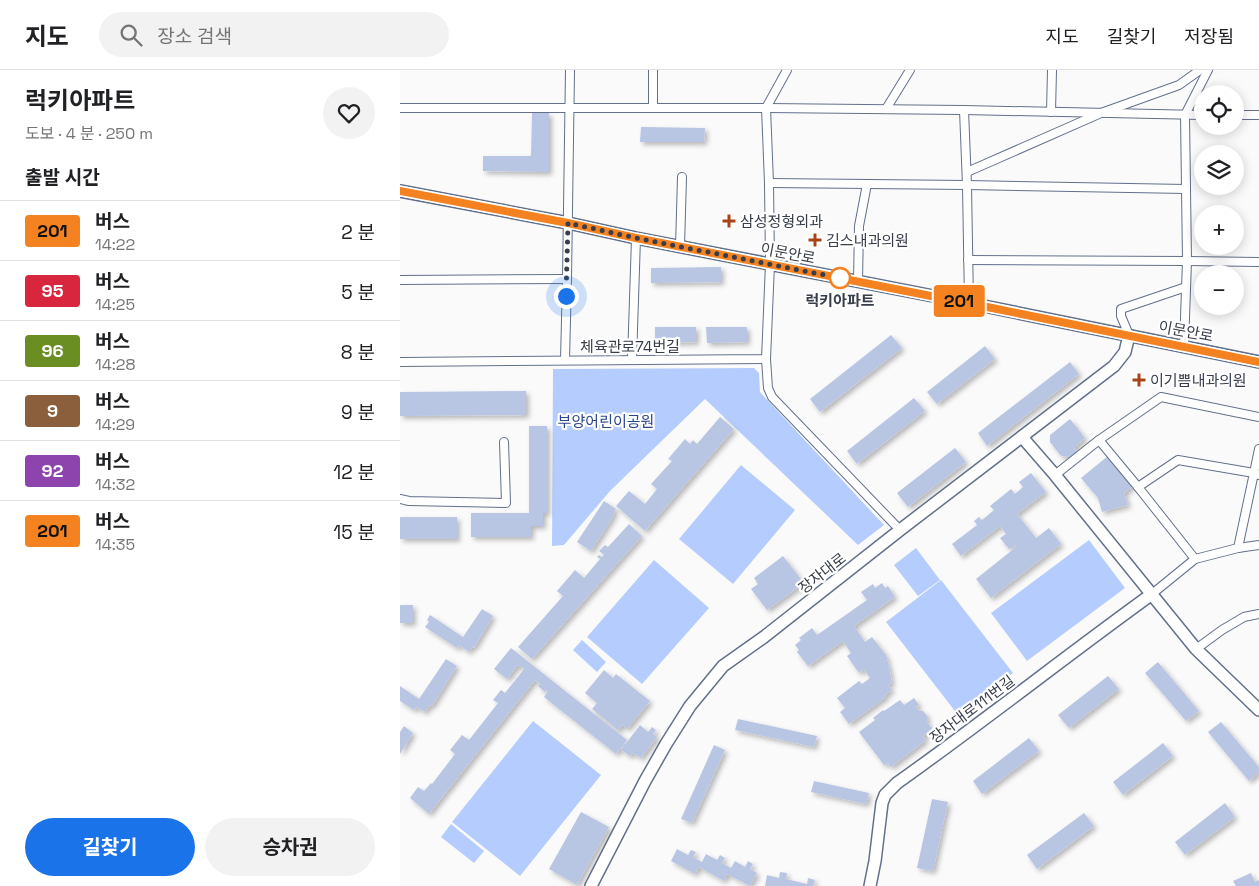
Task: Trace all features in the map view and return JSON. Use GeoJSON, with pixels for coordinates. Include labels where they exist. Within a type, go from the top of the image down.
{"type":"FeatureCollection","features":[{"type":"Feature","properties":{"kind":"street"},"geometry":{"type":"LineString","coordinates":[[565,360],[570,70]]}},
{"type":"Feature","properties":{"kind":"street"},"geometry":{"type":"LineString","coordinates":[[653,70],[653,108]]}},
{"type":"Feature","properties":{"kind":"street"},"geometry":{"type":"LineString","coordinates":[[788,70],[766,108],[770,264],[766,359],[768,388],[772,397],[900,530]]}},
{"type":"Feature","properties":{"kind":"street"},"geometry":{"type":"LineString","coordinates":[[886,109],[910,70]]}},
{"type":"Feature","properties":{"kind":"street"},"geometry":{"type":"LineString","coordinates":[[1051,112],[1052,70]]}},
{"type":"Feature","properties":{"kind":"street"},"geometry":{"type":"LineString","coordinates":[[966,172],[1101,113],[1178,85],[1200,70]]}},
{"type":"Feature","properties":{"kind":"street"},"geometry":{"type":"LineString","coordinates":[[1184,346],[1187,261],[1185,115],[1208,70]]}},
{"type":"Feature","properties":{"kind":"street"},"geometry":{"type":"LineString","coordinates":[[400,108],[886,109],[1194,115]]}},
{"type":"Feature","properties":{"kind":"street"},"geometry":{"type":"LineString","coordinates":[[964,110],[969,303]]}},
{"type":"Feature","properties":{"kind":"street"},"geometry":{"type":"LineString","coordinates":[[1244,115],[1259,115]]}},
{"type":"Feature","properties":{"kind":"street"},"geometry":{"type":"LineString","coordinates":[[680,247],[682,177]]}},
{"type":"Feature","properties":{"kind":"street"},"geometry":{"type":"LineString","coordinates":[[769,184],[1186,189]]}},
{"type":"Feature","properties":{"kind":"street"},"geometry":{"type":"LineString","coordinates":[[858,282],[859,226],[867,184]]}},
{"type":"Feature","properties":{"kind":"street","name":"이문안로"},"geometry":{"type":"LineString","coordinates":[[400,191],[1259,362]]}},
{"type":"Feature","properties":{"kind":"street"},"geometry":{"type":"LineString","coordinates":[[632,360],[636,238]]}},
{"type":"Feature","properties":{"kind":"street"},"geometry":{"type":"LineString","coordinates":[[968,260],[1259,262]]}},
{"type":"Feature","properties":{"kind":"street"},"geometry":{"type":"LineString","coordinates":[[400,280],[567,279]]}},
{"type":"Feature","properties":{"kind":"street"},"geometry":{"type":"LineString","coordinates":[[1128,335],[1121,316],[1121,308],[1186,287]]}},
{"type":"Feature","properties":{"kind":"street","name":"장자대로"},"geometry":{"type":"LineString","coordinates":[[591,886],[666,744],[690,706],[720,669],[764,638],[900,530],[1114,366],[1125,352],[1128,335]]}},
{"type":"Feature","properties":{"kind":"street","name":"체육관로74번길"},"geometry":{"type":"LineString","coordinates":[[400,362],[766,359]]}},
{"type":"Feature","properties":{"kind":"street"},"geometry":{"type":"LineString","coordinates":[[1055,475],[1099,440],[1161,397],[1259,417]]}},
{"type":"Feature","properties":{"kind":"street"},"geometry":{"type":"LineString","coordinates":[[1022,436],[1196,649],[1259,710]]}},
{"type":"Feature","properties":{"kind":"street"},"geometry":{"type":"LineString","coordinates":[[1099,440],[1195,559]]}},
{"type":"Feature","properties":{"kind":"street"},"geometry":{"type":"LineString","coordinates":[[400,499],[409,501],[506,503],[504,442]]}},
{"type":"Feature","properties":{"kind":"street"},"geometry":{"type":"LineString","coordinates":[[1238,548],[1256,474],[1259,449]]}},
{"type":"Feature","properties":{"kind":"street"},"geometry":{"type":"LineString","coordinates":[[1138,487],[1178,460],[1256,474]]}},
{"type":"Feature","properties":{"kind":"street"},"geometry":{"type":"LineString","coordinates":[[1152,594],[1195,559],[1238,548],[1259,546]]}},
{"type":"Feature","properties":{"kind":"street","name":"장자대로111번길"},"geometry":{"type":"LineString","coordinates":[[870,886],[881,808],[885,795],[890,789],[1089,639],[1152,594]]}},
{"type":"Feature","properties":{"kind":"street"},"geometry":{"type":"LineString","coordinates":[[1196,649],[1222,630],[1244,618],[1259,614]]}},
{"type":"Feature","properties":{"kind":"green space","name":"부양어린이공원"},"geometry":{"type":"Polygon","coordinates":[[[754,368],[759,373],[760,392],[884,525],[858,545],[705,399],[610,491],[564,545],[552,546],[553,369],[754,368]]]}},
{"type":"Feature","properties":{"kind":"green space"},"geometry":{"type":"Polygon","coordinates":[[[741,465],[795,510],[733,584],[679,539],[741,465]]]}},
{"type":"Feature","properties":{"kind":"green space"},"geometry":{"type":"Polygon","coordinates":[[[1089,540],[1125,588],[1027,661],[991,613],[1089,540]]]}},
{"type":"Feature","properties":{"kind":"green space"},"geometry":{"type":"Polygon","coordinates":[[[916,548],[940,580],[918,596],[894,565],[916,548]]]}},
{"type":"Feature","properties":{"kind":"green space"},"geometry":{"type":"Polygon","coordinates":[[[654,560],[709,608],[642,684],[587,637],[654,560]]]}},
{"type":"Feature","properties":{"kind":"green space"},"geometry":{"type":"Polygon","coordinates":[[[941,580],[1013,673],[958,715],[886,622],[941,580]]]}},
{"type":"Feature","properties":{"kind":"green space"},"geometry":{"type":"Polygon","coordinates":[[[582,640],[606,662],[597,672],[573,650],[582,640]]]}},
{"type":"Feature","properties":{"kind":"green space"},"geometry":{"type":"Polygon","coordinates":[[[533,721],[601,775],[520,876],[452,822],[533,721]]]}},
{"type":"Feature","properties":{"kind":"green space"},"geometry":{"type":"Polygon","coordinates":[[[451,824],[484,851],[474,863],[441,837],[451,824]]]}},
{"type":"Feature","properties":{"kind":"building"},"geometry":{"type":"Polygon","coordinates":[[[532,113],[549,113],[549,172],[483,171],[483,156],[531,156],[532,113]]]}},
{"type":"Feature","properties":{"kind":"building"},"geometry":{"type":"Polygon","coordinates":[[[641,127],[705,128],[704,142],[640,142],[641,127]]]}},
{"type":"Feature","properties":{"kind":"building"},"geometry":{"type":"Polygon","coordinates":[[[721,267],[721,282],[651,283],[651,268],[721,267]]]}},
{"type":"Feature","properties":{"kind":"building"},"geometry":{"type":"Polygon","coordinates":[[[655,327],[696,327],[696,342],[655,343],[655,327]]]}},
{"type":"Feature","properties":{"kind":"building"},"geometry":{"type":"Polygon","coordinates":[[[706,327],[747,327],[747,342],[707,343],[706,327]]]}},
{"type":"Feature","properties":{"kind":"building"},"geometry":{"type":"Polygon","coordinates":[[[891,335],[902,348],[820,412],[810,399],[891,335]]]}},
{"type":"Feature","properties":{"kind":"building"},"geometry":{"type":"Polygon","coordinates":[[[985,346],[995,359],[937,404],[927,392],[985,346]]]}},
{"type":"Feature","properties":{"kind":"building"},"geometry":{"type":"Polygon","coordinates":[[[1070,362],[1079,374],[987,446],[978,433],[1070,362]]]}},
{"type":"Feature","properties":{"kind":"building"},"geometry":{"type":"Polygon","coordinates":[[[526,391],[526,415],[400,416],[400,392],[526,391]]]}},
{"type":"Feature","properties":{"kind":"building"},"geometry":{"type":"Polygon","coordinates":[[[914,398],[925,411],[857,464],[847,451],[914,398]]]}},
{"type":"Feature","properties":{"kind":"building"},"geometry":{"type":"Polygon","coordinates":[[[720,417],[734,429],[645,531],[616,506],[629,491],[645,504],[657,489],[651,484],[672,461],[668,459],[685,439],[690,444],[693,440],[697,444],[720,417]]]}},
{"type":"Feature","properties":{"kind":"building"},"geometry":{"type":"Polygon","coordinates":[[[1070,419],[1085,438],[1074,448],[1077,452],[1071,457],[1061,456],[1050,442],[1050,435],[1070,419]]]}},
{"type":"Feature","properties":{"kind":"building"},"geometry":{"type":"Polygon","coordinates":[[[529,426],[547,426],[547,513],[543,513],[543,526],[531,526],[531,537],[471,537],[471,513],[529,513],[529,426]]]}},
{"type":"Feature","properties":{"kind":"building"},"geometry":{"type":"Polygon","coordinates":[[[955,448],[966,462],[908,507],[897,493],[955,448]]]}},
{"type":"Feature","properties":{"kind":"building"},"geometry":{"type":"Polygon","coordinates":[[[1108,456],[1133,486],[1124,493],[1128,505],[1102,512],[1098,498],[1081,478],[1108,456]]]}},
{"type":"Feature","properties":{"kind":"building"},"geometry":{"type":"Polygon","coordinates":[[[1031,473],[1046,492],[1017,514],[1036,538],[1049,528],[1061,544],[991,598],[976,579],[1016,547],[1015,545],[1009,549],[1000,538],[1006,534],[1000,526],[961,556],[952,544],[977,525],[974,521],[979,517],[982,520],[994,510],[990,506],[1011,489],[1015,494],[1023,487],[1019,482],[1031,473]]]}},
{"type":"Feature","properties":{"kind":"building"},"geometry":{"type":"Polygon","coordinates":[[[604,501],[616,509],[591,551],[577,542],[604,501]]]}},
{"type":"Feature","properties":{"kind":"building"},"geometry":{"type":"Polygon","coordinates":[[[400,517],[457,517],[457,539],[400,539],[400,517]]]}},
{"type":"Feature","properties":{"kind":"building"},"geometry":{"type":"Polygon","coordinates":[[[629,524],[642,536],[532,659],[518,647],[563,596],[557,591],[575,570],[584,578],[600,559],[597,557],[604,555],[599,551],[605,545],[608,547],[629,524]]]}},
{"type":"Feature","properties":{"kind":"building"},"geometry":{"type":"Polygon","coordinates":[[[783,556],[804,583],[767,610],[751,589],[758,584],[754,578],[783,556]]]}},
{"type":"Feature","properties":{"kind":"building"},"geometry":{"type":"Polygon","coordinates":[[[882,583],[885,588],[888,586],[895,597],[854,626],[865,642],[872,637],[886,655],[892,683],[888,685],[892,690],[885,695],[886,697],[849,724],[840,712],[845,708],[837,698],[859,681],[862,684],[870,678],[864,669],[859,673],[847,656],[851,653],[843,641],[808,666],[797,652],[799,650],[795,645],[801,640],[799,638],[812,628],[817,635],[867,600],[861,592],[873,584],[875,588],[882,583]]]}},
{"type":"Feature","properties":{"kind":"building"},"geometry":{"type":"Polygon","coordinates":[[[400,605],[413,605],[413,623],[400,623],[400,605]]]}},
{"type":"Feature","properties":{"kind":"building"},"geometry":{"type":"Polygon","coordinates":[[[482,609],[493,616],[474,648],[473,646],[469,652],[459,645],[457,648],[425,627],[429,622],[427,620],[430,615],[463,637],[482,609]]]}},
{"type":"Feature","properties":{"kind":"building"},"geometry":{"type":"Polygon","coordinates":[[[511,648],[627,740],[616,754],[544,697],[548,691],[546,690],[545,692],[538,686],[540,684],[535,680],[429,814],[410,798],[418,787],[424,791],[432,784],[455,754],[450,750],[462,735],[469,740],[498,703],[493,700],[501,690],[505,693],[524,669],[518,665],[507,679],[494,669],[511,648]]]}},
{"type":"Feature","properties":{"kind":"building"},"geometry":{"type":"Polygon","coordinates":[[[446,659],[457,666],[432,706],[430,705],[425,712],[416,707],[414,710],[400,701],[400,686],[419,699],[446,659]]]}},
{"type":"Feature","properties":{"kind":"building"},"geometry":{"type":"Polygon","coordinates":[[[1158,662],[1199,711],[1186,721],[1145,673],[1158,662]]]}},
{"type":"Feature","properties":{"kind":"building"},"geometry":{"type":"Polygon","coordinates":[[[604,670],[613,678],[616,674],[650,701],[627,729],[623,725],[618,730],[592,709],[597,703],[585,693],[604,670]]]}},
{"type":"Feature","properties":{"kind":"building"},"geometry":{"type":"Polygon","coordinates":[[[1108,676],[1119,689],[1069,728],[1058,715],[1108,676]]]}},
{"type":"Feature","properties":{"kind":"building"},"geometry":{"type":"Polygon","coordinates":[[[914,698],[919,705],[916,707],[928,717],[926,721],[933,729],[923,736],[926,740],[891,767],[888,763],[884,765],[859,732],[875,720],[873,718],[883,710],[900,700],[904,705],[914,698]]]}},
{"type":"Feature","properties":{"kind":"building"},"geometry":{"type":"Polygon","coordinates":[[[738,719],[817,736],[814,747],[735,730],[738,719]]]}},
{"type":"Feature","properties":{"kind":"building"},"geometry":{"type":"Polygon","coordinates":[[[1221,722],[1259,767],[1259,772],[1249,781],[1208,732],[1221,722]]]}},
{"type":"Feature","properties":{"kind":"building"},"geometry":{"type":"Polygon","coordinates":[[[640,725],[648,732],[652,727],[656,730],[653,734],[657,737],[641,758],[633,753],[630,756],[621,750],[640,725]]]}},
{"type":"Feature","properties":{"kind":"building"},"geometry":{"type":"Polygon","coordinates":[[[404,726],[413,733],[400,754],[400,732],[404,726]]]}},
{"type":"Feature","properties":{"kind":"building"},"geometry":{"type":"Polygon","coordinates":[[[1029,738],[1039,751],[982,794],[973,781],[1029,738]]]}},
{"type":"Feature","properties":{"kind":"building"},"geometry":{"type":"Polygon","coordinates":[[[1163,743],[1173,756],[1123,795],[1113,782],[1163,743]]]}},
{"type":"Feature","properties":{"kind":"building"},"geometry":{"type":"Polygon","coordinates":[[[714,745],[725,750],[692,823],[681,819],[714,745]]]}},
{"type":"Feature","properties":{"kind":"building"},"geometry":{"type":"Polygon","coordinates":[[[814,781],[869,793],[866,804],[811,792],[814,781]]]}},
{"type":"Feature","properties":{"kind":"building"},"geometry":{"type":"Polygon","coordinates":[[[932,799],[948,802],[933,871],[917,868],[932,799]]]}},
{"type":"Feature","properties":{"kind":"building"},"geometry":{"type":"Polygon","coordinates":[[[1225,803],[1235,817],[1185,855],[1175,842],[1225,803]]]}},
{"type":"Feature","properties":{"kind":"building"},"geometry":{"type":"Polygon","coordinates":[[[581,812],[609,827],[577,885],[549,869],[581,812]]]}},
{"type":"Feature","properties":{"kind":"building"},"geometry":{"type":"Polygon","coordinates":[[[1084,813],[1094,826],[1037,869],[1027,855],[1084,813]]]}},
{"type":"Feature","properties":{"kind":"building"},"geometry":{"type":"Polygon","coordinates":[[[677,849],[688,855],[691,850],[696,852],[693,857],[702,862],[706,854],[717,860],[720,855],[725,858],[722,863],[731,868],[735,861],[745,867],[748,861],[753,864],[750,869],[757,873],[750,886],[727,874],[724,881],[699,867],[695,874],[671,861],[677,849]]]}},
{"type":"Feature","properties":{"kind":"building"},"geometry":{"type":"Polygon","coordinates":[[[780,872],[787,873],[786,879],[807,884],[808,878],[815,880],[813,886],[765,886],[767,875],[779,878],[780,872]]]}},
{"type":"Feature","properties":{"kind":"building"},"geometry":{"type":"Polygon","coordinates":[[[1251,873],[1255,882],[1259,880],[1259,886],[1236,886],[1233,881],[1251,873]]]}},
{"type":"Feature","properties":{"kind":"bus line","name":"201"},"geometry":{"type":"LineString","coordinates":[[400,191],[1259,362]]}},
{"type":"Feature","properties":{"kind":"place","name":"삼성정형외과"},"geometry":{"type":"Point","coordinates":[729,221]}},
{"type":"Feature","properties":{"kind":"place","name":"김스내과의원"},"geometry":{"type":"Point","coordinates":[815,240]}},
{"type":"Feature","properties":{"kind":"place","name":"럭키아파트"},"geometry":{"type":"Point","coordinates":[840,278]}},
{"type":"Feature","properties":{"kind":"place","name":"이기쁨내과의원"},"geometry":{"type":"Point","coordinates":[1139,380]}},
{"type":"Feature","properties":{"kind":"route"},"geometry":{"type":"LineString","coordinates":[[566,296],[568,223],[840,278]]}}]}
